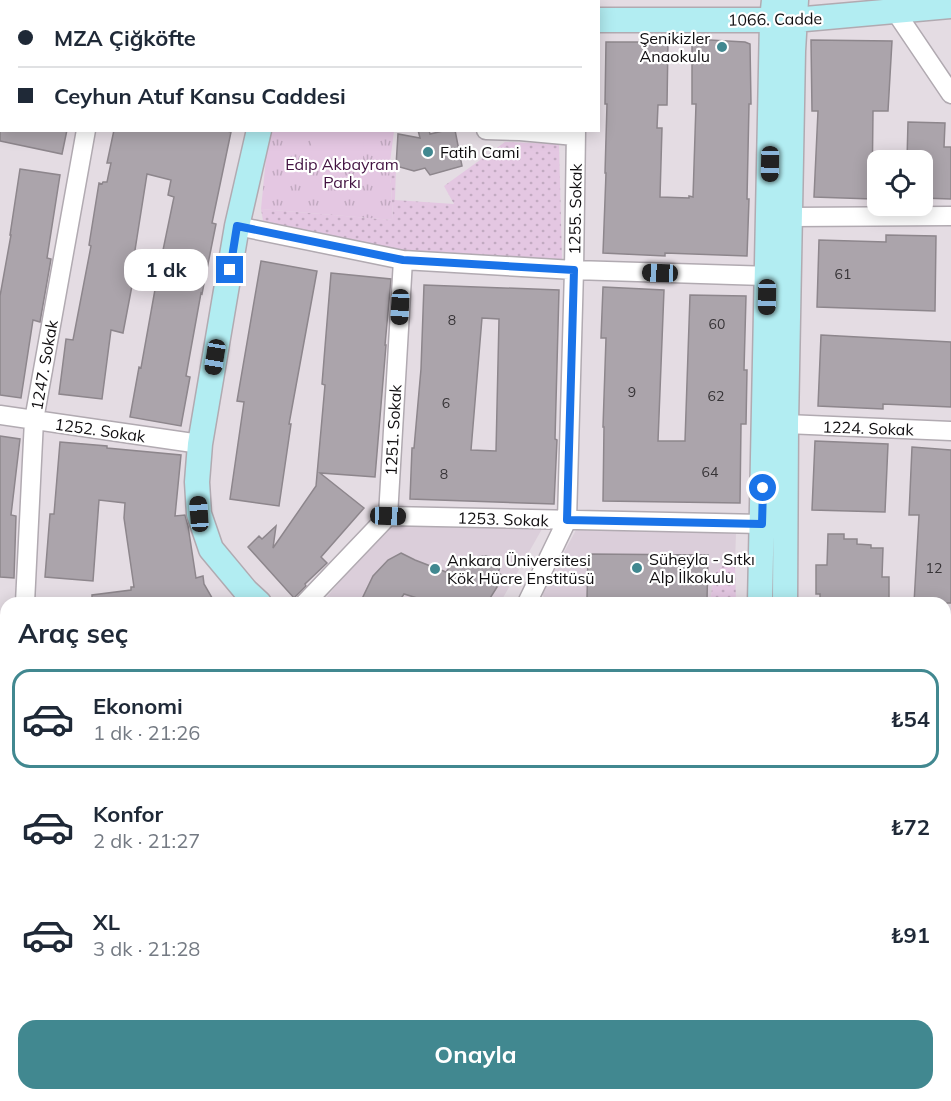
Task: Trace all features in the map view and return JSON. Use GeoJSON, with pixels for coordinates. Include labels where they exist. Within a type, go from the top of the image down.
{"type":"FeatureCollection","features":[{"type":"Feature","properties":{"kind":"main road","name":"1066. Cadde"},"geometry":{"type":"LineString","coordinates":[[600,20],[784,10],[895,11],[951,6]]}},
{"type":"Feature","properties":{"kind":"main road"},"geometry":{"type":"LineString","coordinates":[[784,10],[790,217],[785,597]]}},
{"type":"Feature","properties":{"kind":"main road"},"geometry":{"type":"LineString","coordinates":[[760,597],[768,276],[784,10]]}},
{"type":"Feature","properties":{"kind":"main road"},"geometry":{"type":"LineString","coordinates":[[252,597],[211,549],[199,514],[197,482],[200,444],[237,226],[259,132]]}},
{"type":"Feature","properties":{"kind":"street"},"geometry":{"type":"LineString","coordinates":[[895,11],[951,94]]}},
{"type":"Feature","properties":{"kind":"street","name":"1247. Sokak"},"geometry":{"type":"LineString","coordinates":[[25,597],[34,420],[86,132]]}},
{"type":"Feature","properties":{"kind":"street"},"geometry":{"type":"LineString","coordinates":[[548,132],[576,133]]}},
{"type":"Feature","properties":{"kind":"street","name":"1255. Sokak"},"geometry":{"type":"LineString","coordinates":[[530,597],[567,520],[576,133]]}},
{"type":"Feature","properties":{"kind":"street"},"geometry":{"type":"LineString","coordinates":[[790,217],[951,216]]}},
{"type":"Feature","properties":{"kind":"street"},"geometry":{"type":"LineString","coordinates":[[237,226],[403,260],[574,270],[768,276]]}},
{"type":"Feature","properties":{"kind":"street","name":"1251. Sokak"},"geometry":{"type":"LineString","coordinates":[[388,516],[403,260]]}},
{"type":"Feature","properties":{"kind":"street","name":"1252. Sokak"},"geometry":{"type":"LineString","coordinates":[[0,415],[200,444]]}},
{"type":"Feature","properties":{"kind":"street","name":"1224. Sokak"},"geometry":{"type":"LineString","coordinates":[[786,424],[951,431]]}},
{"type":"Feature","properties":{"kind":"street"},"geometry":{"type":"LineString","coordinates":[[311,597],[388,516]]}},
{"type":"Feature","properties":{"kind":"street","name":"1253. Sokak"},"geometry":{"type":"LineString","coordinates":[[388,516],[762,524]]}},
{"type":"Feature","properties":{"kind":"shaded area","name":"Ankara Üniversitesi Kök Hücre Enstitüsü"},"geometry":{"type":"Polygon","coordinates":[[[390,526],[542,529],[503,597],[327,597],[378,535],[390,526]]]}},
{"type":"Feature","properties":{"kind":"shaded area","name":"Süheyla - Sıtkı Alp İlkokulu"},"geometry":{"type":"Polygon","coordinates":[[[576,530],[736,533],[735,563],[725,563],[714,574],[711,597],[544,597],[542,593],[576,530]]]}},
{"type":"Feature","properties":{"kind":"green space","name":"Edip Akbayram Parkı"},"geometry":{"type":"Polygon","coordinates":[[[270,132],[394,132],[389,170],[393,220],[261,209],[270,132]]]}},
{"type":"Feature","properties":{"kind":"green space"},"geometry":{"type":"Polygon","coordinates":[[[311,132],[364,132],[363,159],[312,157],[311,132]]]}},
{"type":"Feature","properties":{"kind":"green space"},"geometry":{"type":"Polygon","coordinates":[[[505,142],[559,144],[562,260],[407,255],[264,226],[261,209],[393,220],[389,170],[396,166],[395,200],[454,204],[444,186],[505,142]]]}},
{"type":"Feature","properties":{"kind":"green space"},"geometry":{"type":"Polygon","coordinates":[[[725,563],[735,563],[736,597],[711,597],[714,574],[725,563]]]}},
{"type":"Feature","properties":{"kind":"building"},"geometry":{"type":"Polygon","coordinates":[[[692,39],[750,44],[751,104],[749,104],[747,256],[603,253],[607,104],[605,104],[606,42],[668,42],[667,105],[658,105],[657,128],[662,128],[660,197],[689,198],[689,196],[693,197],[696,104],[692,104],[692,39]]]}},
{"type":"Feature","properties":{"kind":"building"},"geometry":{"type":"Polygon","coordinates":[[[811,40],[892,41],[888,111],[873,111],[873,150],[867,150],[867,199],[814,197],[818,111],[812,111],[811,40]]]}},
{"type":"Feature","properties":{"kind":"building"},"geometry":{"type":"Polygon","coordinates":[[[908,122],[945,123],[944,147],[951,147],[951,199],[933,198],[933,150],[907,150],[908,122]]]}},
{"type":"Feature","properties":{"kind":"building"},"geometry":{"type":"Polygon","coordinates":[[[0,132],[67,132],[62,154],[0,141],[0,132]]]}},
{"type":"Feature","properties":{"kind":"building"},"geometry":{"type":"Polygon","coordinates":[[[114,132],[231,132],[212,223],[216,224],[186,376],[190,377],[181,426],[130,417],[174,197],[168,195],[171,180],[147,174],[132,269],[135,270],[123,333],[111,330],[102,399],[59,394],[66,339],[73,340],[91,246],[89,245],[99,183],[107,182],[111,163],[107,163],[114,132]]]}},
{"type":"Feature","properties":{"kind":"building","name":"Fatih Cami"},"geometry":{"type":"Polygon","coordinates":[[[418,132],[430,132],[430,134],[455,132],[462,166],[430,175],[425,168],[414,171],[396,166],[398,134],[420,138],[418,132]]]}},
{"type":"Feature","properties":{"kind":"building"},"geometry":{"type":"Polygon","coordinates":[[[20,169],[60,175],[47,258],[51,259],[40,322],[33,320],[21,398],[0,395],[0,296],[20,169]]]}},
{"type":"Feature","properties":{"kind":"building"},"geometry":{"type":"Polygon","coordinates":[[[886,235],[936,236],[935,311],[817,307],[819,240],[886,242],[886,235]]]}},
{"type":"Feature","properties":{"kind":"building"},"geometry":{"type":"Polygon","coordinates":[[[261,261],[317,271],[289,424],[291,424],[279,506],[230,499],[244,402],[237,401],[261,261]]]}},
{"type":"Feature","properties":{"kind":"building"},"geometry":{"type":"Polygon","coordinates":[[[331,273],[391,279],[375,477],[320,473],[364,508],[321,557],[327,563],[293,597],[248,547],[259,536],[262,539],[276,526],[273,548],[316,486],[325,385],[322,384],[331,273]]]}},
{"type":"Feature","properties":{"kind":"building"},"geometry":{"type":"Polygon","coordinates":[[[424,285],[559,290],[554,504],[410,499],[412,448],[414,448],[421,369],[424,285]],[[482,318],[471,450],[496,451],[499,319],[482,318]]]}},
{"type":"Feature","properties":{"kind":"building"},"geometry":{"type":"Polygon","coordinates":[[[603,287],[664,290],[658,441],[685,441],[690,295],[746,296],[744,370],[747,370],[746,424],[741,424],[740,503],[603,501],[606,338],[601,338],[603,287]]]}},
{"type":"Feature","properties":{"kind":"building"},"geometry":{"type":"Polygon","coordinates":[[[821,335],[951,342],[951,407],[883,404],[883,409],[818,406],[821,335]]]}},
{"type":"Feature","properties":{"kind":"building"},"geometry":{"type":"Polygon","coordinates":[[[0,436],[20,439],[11,515],[16,516],[14,578],[0,577],[0,436]]]}},
{"type":"Feature","properties":{"kind":"building"},"geometry":{"type":"Polygon","coordinates":[[[815,441],[888,444],[885,512],[812,510],[815,441]]]}},
{"type":"Feature","properties":{"kind":"building"},"geometry":{"type":"Polygon","coordinates":[[[60,442],[181,455],[175,516],[185,515],[196,578],[203,576],[204,584],[212,597],[92,597],[92,595],[131,590],[131,587],[134,587],[124,518],[125,503],[99,500],[93,581],[45,577],[50,514],[54,514],[60,442]]]}},
{"type":"Feature","properties":{"kind":"building"},"geometry":{"type":"Polygon","coordinates":[[[912,447],[951,450],[951,597],[914,597],[919,515],[909,515],[912,447]]]}},
{"type":"Feature","properties":{"kind":"building"},"geometry":{"type":"Polygon","coordinates":[[[828,534],[844,534],[844,539],[857,539],[857,544],[871,545],[871,548],[883,548],[882,577],[889,577],[889,597],[820,597],[820,594],[816,594],[816,565],[827,565],[828,534]]]}},
{"type":"Feature","properties":{"kind":"building","name":"Ankara Üniversitesi Kök Hücre Enstitüsü"},"geometry":{"type":"Polygon","coordinates":[[[401,553],[446,572],[455,559],[486,556],[496,558],[494,563],[500,567],[498,573],[504,576],[491,597],[414,597],[404,594],[402,597],[363,597],[373,576],[388,560],[401,553]]]}},
{"type":"Feature","properties":{"kind":"building"},"geometry":{"type":"Polygon","coordinates":[[[588,554],[708,555],[707,597],[587,597],[588,554]]]}},
{"type":"Feature","properties":{"kind":"place","name":"Şenikizler Anaokulu"},"geometry":{"type":"Point","coordinates":[722,47]}},
{"type":"Feature","properties":{"kind":"place","name":"Fatih Cami"},"geometry":{"type":"Point","coordinates":[428,152]}},
{"type":"Feature","properties":{"kind":"place","name":"Süheyla - Sıtkı Alp İlkokulu"},"geometry":{"type":"Point","coordinates":[637,568]}},
{"type":"Feature","properties":{"kind":"place","name":"Ankara Üniversitesi Kök Hücre Enstitüsü"},"geometry":{"type":"Point","coordinates":[435,569]}},
{"type":"Feature","properties":{"kind":"route"},"geometry":{"type":"LineString","coordinates":[[230,270],[237,226],[403,260],[574,270],[567,520],[762,524],[763,488]]}}]}
